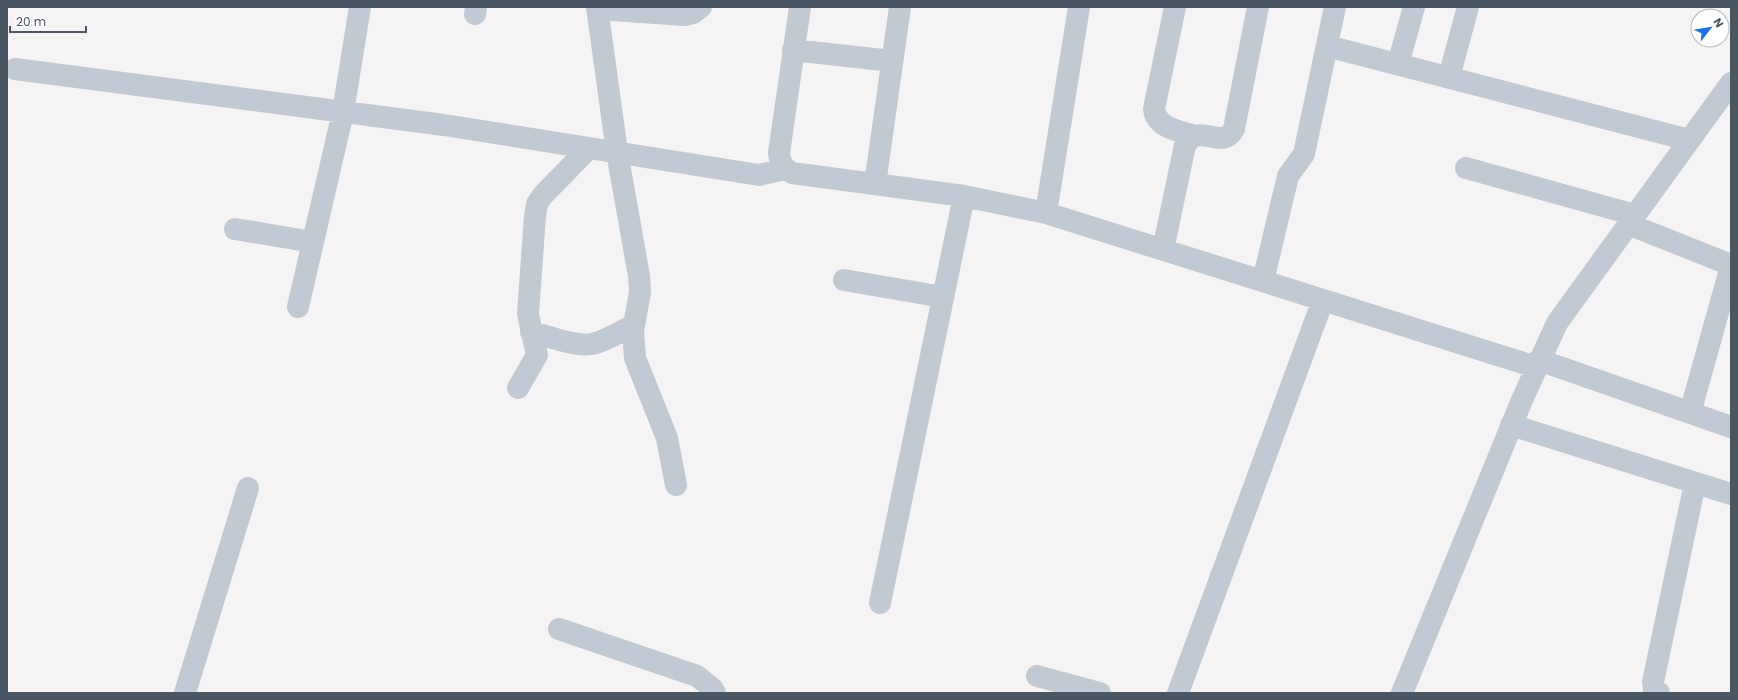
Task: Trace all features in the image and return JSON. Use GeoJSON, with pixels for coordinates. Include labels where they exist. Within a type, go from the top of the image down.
{"type":"FeatureCollection","features":[{"type":"Feature","properties":{"kind":"street"},"geometry":{"type":"LineString","coordinates":[[298,306],[343,112],[360,7]]}},
{"type":"Feature","properties":{"kind":"street"},"geometry":{"type":"LineString","coordinates":[[676,485],[667,438],[635,358],[633,345],[634,325],[640,292],[639,276],[617,152],[597,8],[685,14],[693,13],[701,7]]}},
{"type":"Feature","properties":{"kind":"street"},"geometry":{"type":"LineString","coordinates":[[800,7],[779,153],[780,162],[785,169],[792,173],[964,196],[1046,213],[1323,300],[1538,363],[1690,412],[1731,427]]}},
{"type":"Feature","properties":{"kind":"street"},"geometry":{"type":"LineString","coordinates":[[875,184],[900,7]]}},
{"type":"Feature","properties":{"kind":"street"},"geometry":{"type":"LineString","coordinates":[[1046,213],[1079,7]]}},
{"type":"Feature","properties":{"kind":"street"},"geometry":{"type":"LineString","coordinates":[[1175,7],[1154,109],[1155,117],[1160,123],[1195,136]]}},
{"type":"Feature","properties":{"kind":"street"},"geometry":{"type":"LineString","coordinates":[[1163,250],[1185,145],[1191,138],[1198,135],[1225,138],[1230,136],[1234,129],[1258,7]]}},
{"type":"Feature","properties":{"kind":"street"},"geometry":{"type":"LineString","coordinates":[[1263,281],[1288,176],[1304,154],[1335,7]]}},
{"type":"Feature","properties":{"kind":"street"},"geometry":{"type":"LineString","coordinates":[[1398,64],[1414,7]]}},
{"type":"Feature","properties":{"kind":"street"},"geometry":{"type":"LineString","coordinates":[[1449,77],[1468,7]]}},
{"type":"Feature","properties":{"kind":"street"},"geometry":{"type":"LineString","coordinates":[[1327,46],[1689,140]]}},
{"type":"Feature","properties":{"kind":"street"},"geometry":{"type":"LineString","coordinates":[[794,50],[892,61]]}},
{"type":"Feature","properties":{"kind":"street"},"geometry":{"type":"LineString","coordinates":[[15,69],[444,125],[759,175],[785,169]]}},
{"type":"Feature","properties":{"kind":"street"},"geometry":{"type":"LineString","coordinates":[[1402,693],[1512,425],[1538,363],[1557,323],[1731,83]]}},
{"type":"Feature","properties":{"kind":"street"},"geometry":{"type":"LineString","coordinates":[[518,388],[537,355],[528,314],[534,216],[537,204],[542,195],[589,148]]}},
{"type":"Feature","properties":{"kind":"street"},"geometry":{"type":"LineString","coordinates":[[1466,168],[1632,220],[1731,265],[1690,412]]}},
{"type":"Feature","properties":{"kind":"street"},"geometry":{"type":"LineString","coordinates":[[880,604],[964,196]]}},
{"type":"Feature","properties":{"kind":"street"},"geometry":{"type":"LineString","coordinates":[[235,229],[313,242]]}},
{"type":"Feature","properties":{"kind":"street"},"geometry":{"type":"LineString","coordinates":[[844,280],[943,297]]}},
{"type":"Feature","properties":{"kind":"street"},"geometry":{"type":"LineString","coordinates":[[1178,693],[1323,300]]}},
{"type":"Feature","properties":{"kind":"street"},"geometry":{"type":"LineString","coordinates":[[532,332],[580,344],[592,344],[634,325]]}},
{"type":"Feature","properties":{"kind":"street"},"geometry":{"type":"LineString","coordinates":[[1512,425],[1731,494]]}},
{"type":"Feature","properties":{"kind":"street"},"geometry":{"type":"LineString","coordinates":[[1659,693],[1654,690],[1654,682],[1695,483]]}},
{"type":"Feature","properties":{"kind":"street"},"geometry":{"type":"LineString","coordinates":[[185,693],[248,488]]}},
{"type":"Feature","properties":{"kind":"street"},"geometry":{"type":"LineString","coordinates":[[559,629],[697,676],[708,684],[715,693]]}},
{"type":"Feature","properties":{"kind":"street"},"geometry":{"type":"LineString","coordinates":[[1037,676],[1100,693]]}}]}
